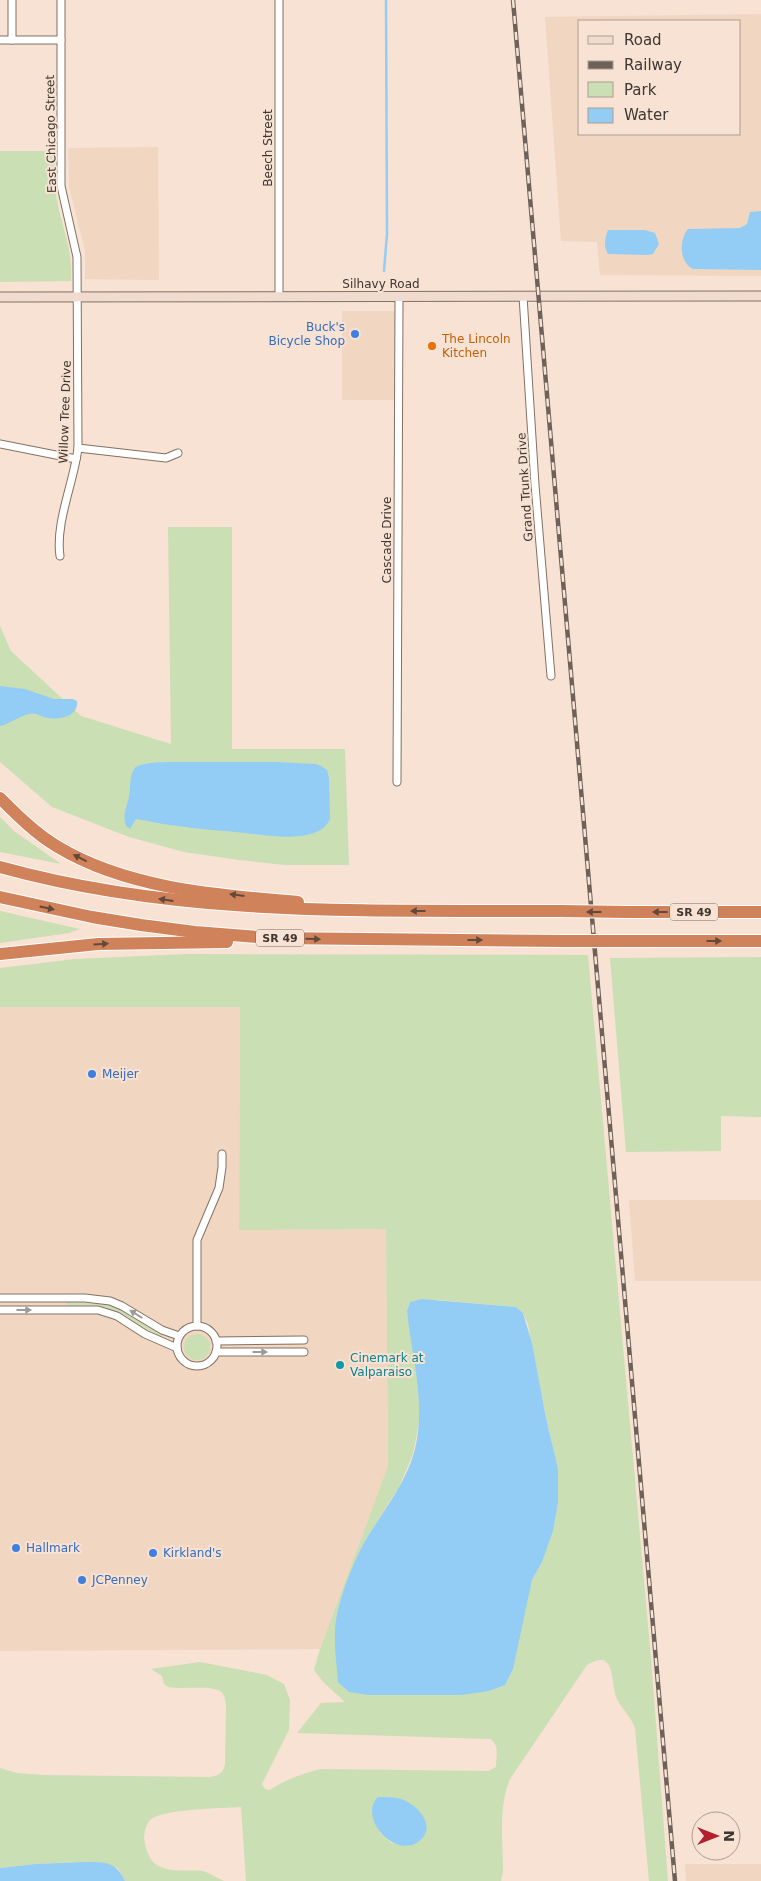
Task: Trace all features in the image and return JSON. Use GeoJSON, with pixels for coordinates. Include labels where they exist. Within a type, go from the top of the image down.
{"type":"FeatureCollection","features":[{"type":"Feature","properties":{"kind":"highway"},"geometry":{"type":"LineString","coordinates":[[0,798],[35,832],[59,848],[93,865],[127,877],[189,889],[372,910]]}},
{"type":"Feature","properties":{"kind":"highway","name":"SR 49"},"geometry":{"type":"LineString","coordinates":[[0,867],[62,882],[194,903],[310,910],[761,912]]}},
{"type":"Feature","properties":{"kind":"highway","name":"SR 49"},"geometry":{"type":"LineString","coordinates":[[0,897],[140,925],[270,938],[761,941]]}},
{"type":"Feature","properties":{"kind":"highway"},"geometry":{"type":"LineString","coordinates":[[0,954],[98,944],[226,942],[270,938]]}},
{"type":"Feature","properties":{"kind":"street"},"geometry":{"type":"LineString","coordinates":[[12,0],[12,40]]}},
{"type":"Feature","properties":{"kind":"street","name":"East Chicago Street"},"geometry":{"type":"LineString","coordinates":[[61,0],[61,186],[76,245],[79,296]]}},
{"type":"Feature","properties":{"kind":"street","name":"Beech Street"},"geometry":{"type":"LineString","coordinates":[[279,0],[279,296]]}},
{"type":"Feature","properties":{"kind":"street"},"geometry":{"type":"LineString","coordinates":[[0,40],[61,40]]}},
{"type":"Feature","properties":{"kind":"street","name":"Willow Tree Drive"},"geometry":{"type":"LineString","coordinates":[[60,556],[59,534],[78,448],[79,296]]}},
{"type":"Feature","properties":{"kind":"street","name":"Silhavy Road"},"geometry":{"type":"LineString","coordinates":[[0,297],[279,296],[399,298],[761,296]]}},
{"type":"Feature","properties":{"kind":"street","name":"Grand Trunk Drive"},"geometry":{"type":"LineString","coordinates":[[523,296],[535,485],[551,676]]}},
{"type":"Feature","properties":{"kind":"street","name":"Cascade Drive"},"geometry":{"type":"LineString","coordinates":[[397,782],[399,298]]}},
{"type":"Feature","properties":{"kind":"street"},"geometry":{"type":"LineString","coordinates":[[0,444],[76,459]]}},
{"type":"Feature","properties":{"kind":"street"},"geometry":{"type":"LineString","coordinates":[[78,448],[166,458],[178,453]]}},
{"type":"Feature","properties":{"kind":"street"},"geometry":{"type":"LineString","coordinates":[[196,1326],[197,1240],[219,1188],[222,1154]]}},
{"type":"Feature","properties":{"kind":"street"},"geometry":{"type":"LineString","coordinates":[[0,1298],[85,1298],[110,1301],[162,1330],[179,1336]]}},
{"type":"Feature","properties":{"kind":"street"},"geometry":{"type":"LineString","coordinates":[[0,1310],[98,1310],[117,1316],[145,1334],[177,1348]]}},
{"type":"Feature","properties":{"kind":"street"},"geometry":{"type":"LineString","coordinates":[[196,1326],[204,1327],[210,1331],[216,1341],[216,1352],[209,1362],[197,1366],[183,1361],[177,1348],[179,1336],[186,1329],[196,1326]]}},
{"type":"Feature","properties":{"kind":"street"},"geometry":{"type":"LineString","coordinates":[[216,1341],[304,1340]]}},
{"type":"Feature","properties":{"kind":"street"},"geometry":{"type":"LineString","coordinates":[[216,1352],[304,1352]]}},
{"type":"Feature","properties":{"kind":"shaded area"},"geometry":{"type":"Polygon","coordinates":[[[761,14],[761,276],[600,275],[597,242],[561,241],[545,17],[761,14]]]}},
{"type":"Feature","properties":{"kind":"shaded area"},"geometry":{"type":"Polygon","coordinates":[[[158,147],[159,280],[85,279],[85,250],[69,187],[68,148],[158,147]]]}},
{"type":"Feature","properties":{"kind":"shaded area"},"geometry":{"type":"Polygon","coordinates":[[[342,311],[396,311],[395,400],[342,400],[342,311]]]}},
{"type":"Feature","properties":{"kind":"shaded area"},"geometry":{"type":"Polygon","coordinates":[[[0,1007],[240,1007],[239,1230],[386,1229],[388,1466],[320,1649],[0,1651],[0,1007]]]}},
{"type":"Feature","properties":{"kind":"shaded area"},"geometry":{"type":"Polygon","coordinates":[[[629,1200],[761,1200],[761,1281],[635,1281],[629,1200]]]}},
{"type":"Feature","properties":{"kind":"shaded area"},"geometry":{"type":"Polygon","coordinates":[[[685,1864],[761,1864],[761,1881],[686,1881],[685,1864]]]}},
{"type":"Feature","properties":{"kind":"green space"},"geometry":{"type":"Polygon","coordinates":[[[0,151],[55,151],[56,195],[69,250],[71,281],[0,282],[0,151]]]}},
{"type":"Feature","properties":{"kind":"green space"},"geometry":{"type":"Polygon","coordinates":[[[168,527],[232,527],[232,749],[345,749],[349,865],[285,865],[239,860],[184,852],[129,837],[52,807],[0,762],[0,626],[11,651],[81,716],[171,744],[168,527]]]}},
{"type":"Feature","properties":{"kind":"green space"},"geometry":{"type":"Polygon","coordinates":[[[0,817],[14,831],[61,864],[0,852],[0,817]]]}},
{"type":"Feature","properties":{"kind":"green space"},"geometry":{"type":"Polygon","coordinates":[[[0,911],[80,929],[69,933],[0,943],[0,911]]]}},
{"type":"Feature","properties":{"kind":"green space"},"geometry":{"type":"Polygon","coordinates":[[[187,954],[588,955],[651,1659],[668,1881],[649,1881],[635,1728],[618,1701],[611,1670],[604,1660],[597,1660],[587,1665],[510,1779],[504,1801],[503,1872],[501,1881],[246,1881],[241,1807],[166,1813],[150,1820],[145,1831],[145,1845],[154,1863],[171,1870],[203,1871],[224,1881],[125,1881],[118,1868],[84,1862],[0,1868],[0,1768],[17,1773],[43,1775],[210,1777],[222,1772],[225,1764],[226,1705],[223,1694],[220,1691],[209,1688],[168,1687],[164,1684],[162,1676],[151,1669],[200,1662],[267,1675],[284,1684],[290,1700],[289,1730],[262,1784],[265,1789],[270,1790],[294,1777],[320,1769],[488,1771],[496,1767],[497,1755],[495,1744],[490,1739],[297,1733],[321,1703],[345,1702],[323,1682],[314,1670],[320,1649],[388,1466],[386,1229],[239,1230],[240,1007],[0,1007],[0,968],[75,959],[187,954]],[[438,1300],[410,1302],[407,1311],[419,1388],[420,1417],[413,1454],[399,1487],[366,1539],[344,1590],[369,1695],[532,1580],[542,1562],[558,1502],[558,1470],[528,1324],[523,1313],[516,1307],[438,1300]],[[378,1797],[380,1833],[391,1843],[400,1845],[401,1799],[378,1797]]]}},
{"type":"Feature","properties":{"kind":"green space"},"geometry":{"type":"Polygon","coordinates":[[[761,957],[761,1117],[721,1116],[721,1151],[626,1152],[610,958],[761,957]]]}},
{"type":"Feature","properties":{"kind":"green space"},"geometry":{"type":"Polygon","coordinates":[[[66,1302],[97,1303],[115,1307],[162,1335],[161,1338],[118,1312],[94,1305],[66,1305],[66,1302]]]}},
{"type":"Feature","properties":{"kind":"green space"},"geometry":{"type":"Polygon","coordinates":[[[197,1334],[207,1337],[210,1347],[207,1357],[197,1360],[187,1357],[184,1347],[187,1337],[197,1334]]]}},
{"type":"Feature","properties":{"kind":"water"},"geometry":{"type":"Polygon","coordinates":[[[761,211],[761,270],[693,269],[688,266],[683,256],[682,245],[688,229],[740,228],[747,224],[750,212],[761,211]]]}},
{"type":"Feature","properties":{"kind":"water"},"geometry":{"type":"Polygon","coordinates":[[[608,230],[645,230],[655,233],[659,244],[653,254],[648,255],[608,254],[605,242],[608,230]]]}},
{"type":"Feature","properties":{"kind":"water"},"geometry":{"type":"Polygon","coordinates":[[[0,686],[25,689],[54,699],[73,699],[77,701],[77,706],[68,716],[48,718],[32,714],[22,716],[0,726],[0,686]]]}},
{"type":"Feature","properties":{"kind":"water"},"geometry":{"type":"Polygon","coordinates":[[[164,762],[315,764],[327,770],[329,778],[330,819],[323,828],[314,833],[288,837],[192,828],[136,819],[130,829],[126,826],[125,815],[130,793],[131,775],[137,766],[164,762]]]}},
{"type":"Feature","properties":{"kind":"water"},"geometry":{"type":"Polygon","coordinates":[[[422,1299],[516,1307],[523,1313],[532,1343],[558,1469],[558,1502],[553,1531],[542,1562],[532,1580],[513,1669],[505,1685],[489,1691],[461,1695],[369,1695],[349,1692],[338,1682],[335,1633],[338,1610],[346,1583],[357,1557],[400,1486],[414,1453],[418,1435],[419,1400],[407,1311],[410,1302],[422,1299]]]}},
{"type":"Feature","properties":{"kind":"water"},"geometry":{"type":"Polygon","coordinates":[[[378,1797],[401,1799],[414,1806],[424,1818],[426,1824],[424,1836],[418,1842],[408,1846],[398,1845],[389,1840],[375,1824],[372,1814],[373,1805],[378,1797]]]}},
{"type":"Feature","properties":{"kind":"water"},"geometry":{"type":"Polygon","coordinates":[[[84,1862],[109,1864],[118,1870],[125,1881],[0,1881],[0,1868],[84,1862]]]}},
{"type":"Feature","properties":{"kind":"waterway"},"geometry":{"type":"LineString","coordinates":[[384,271],[387,234],[386,0]]}},
{"type":"Feature","properties":{"kind":"railway"},"geometry":{"type":"LineString","coordinates":[[513,0],[675,1881]]}},
{"type":"Feature","properties":{"kind":"place","name":"Buck's Bicycle Shop"},"geometry":{"type":"Point","coordinates":[355,334]}},
{"type":"Feature","properties":{"kind":"place","name":"The Lincoln Kitchen"},"geometry":{"type":"Point","coordinates":[432,346]}},
{"type":"Feature","properties":{"kind":"place","name":"Meijer"},"geometry":{"type":"Point","coordinates":[92,1074]}},
{"type":"Feature","properties":{"kind":"place","name":"Cinemark at Valparaiso"},"geometry":{"type":"Point","coordinates":[340,1365]}},
{"type":"Feature","properties":{"kind":"place","name":"Hallmark"},"geometry":{"type":"Point","coordinates":[16,1548]}},
{"type":"Feature","properties":{"kind":"place","name":"Kirkland's"},"geometry":{"type":"Point","coordinates":[153,1553]}},
{"type":"Feature","properties":{"kind":"place","name":"JCPenney"},"geometry":{"type":"Point","coordinates":[82,1580]}}]}
